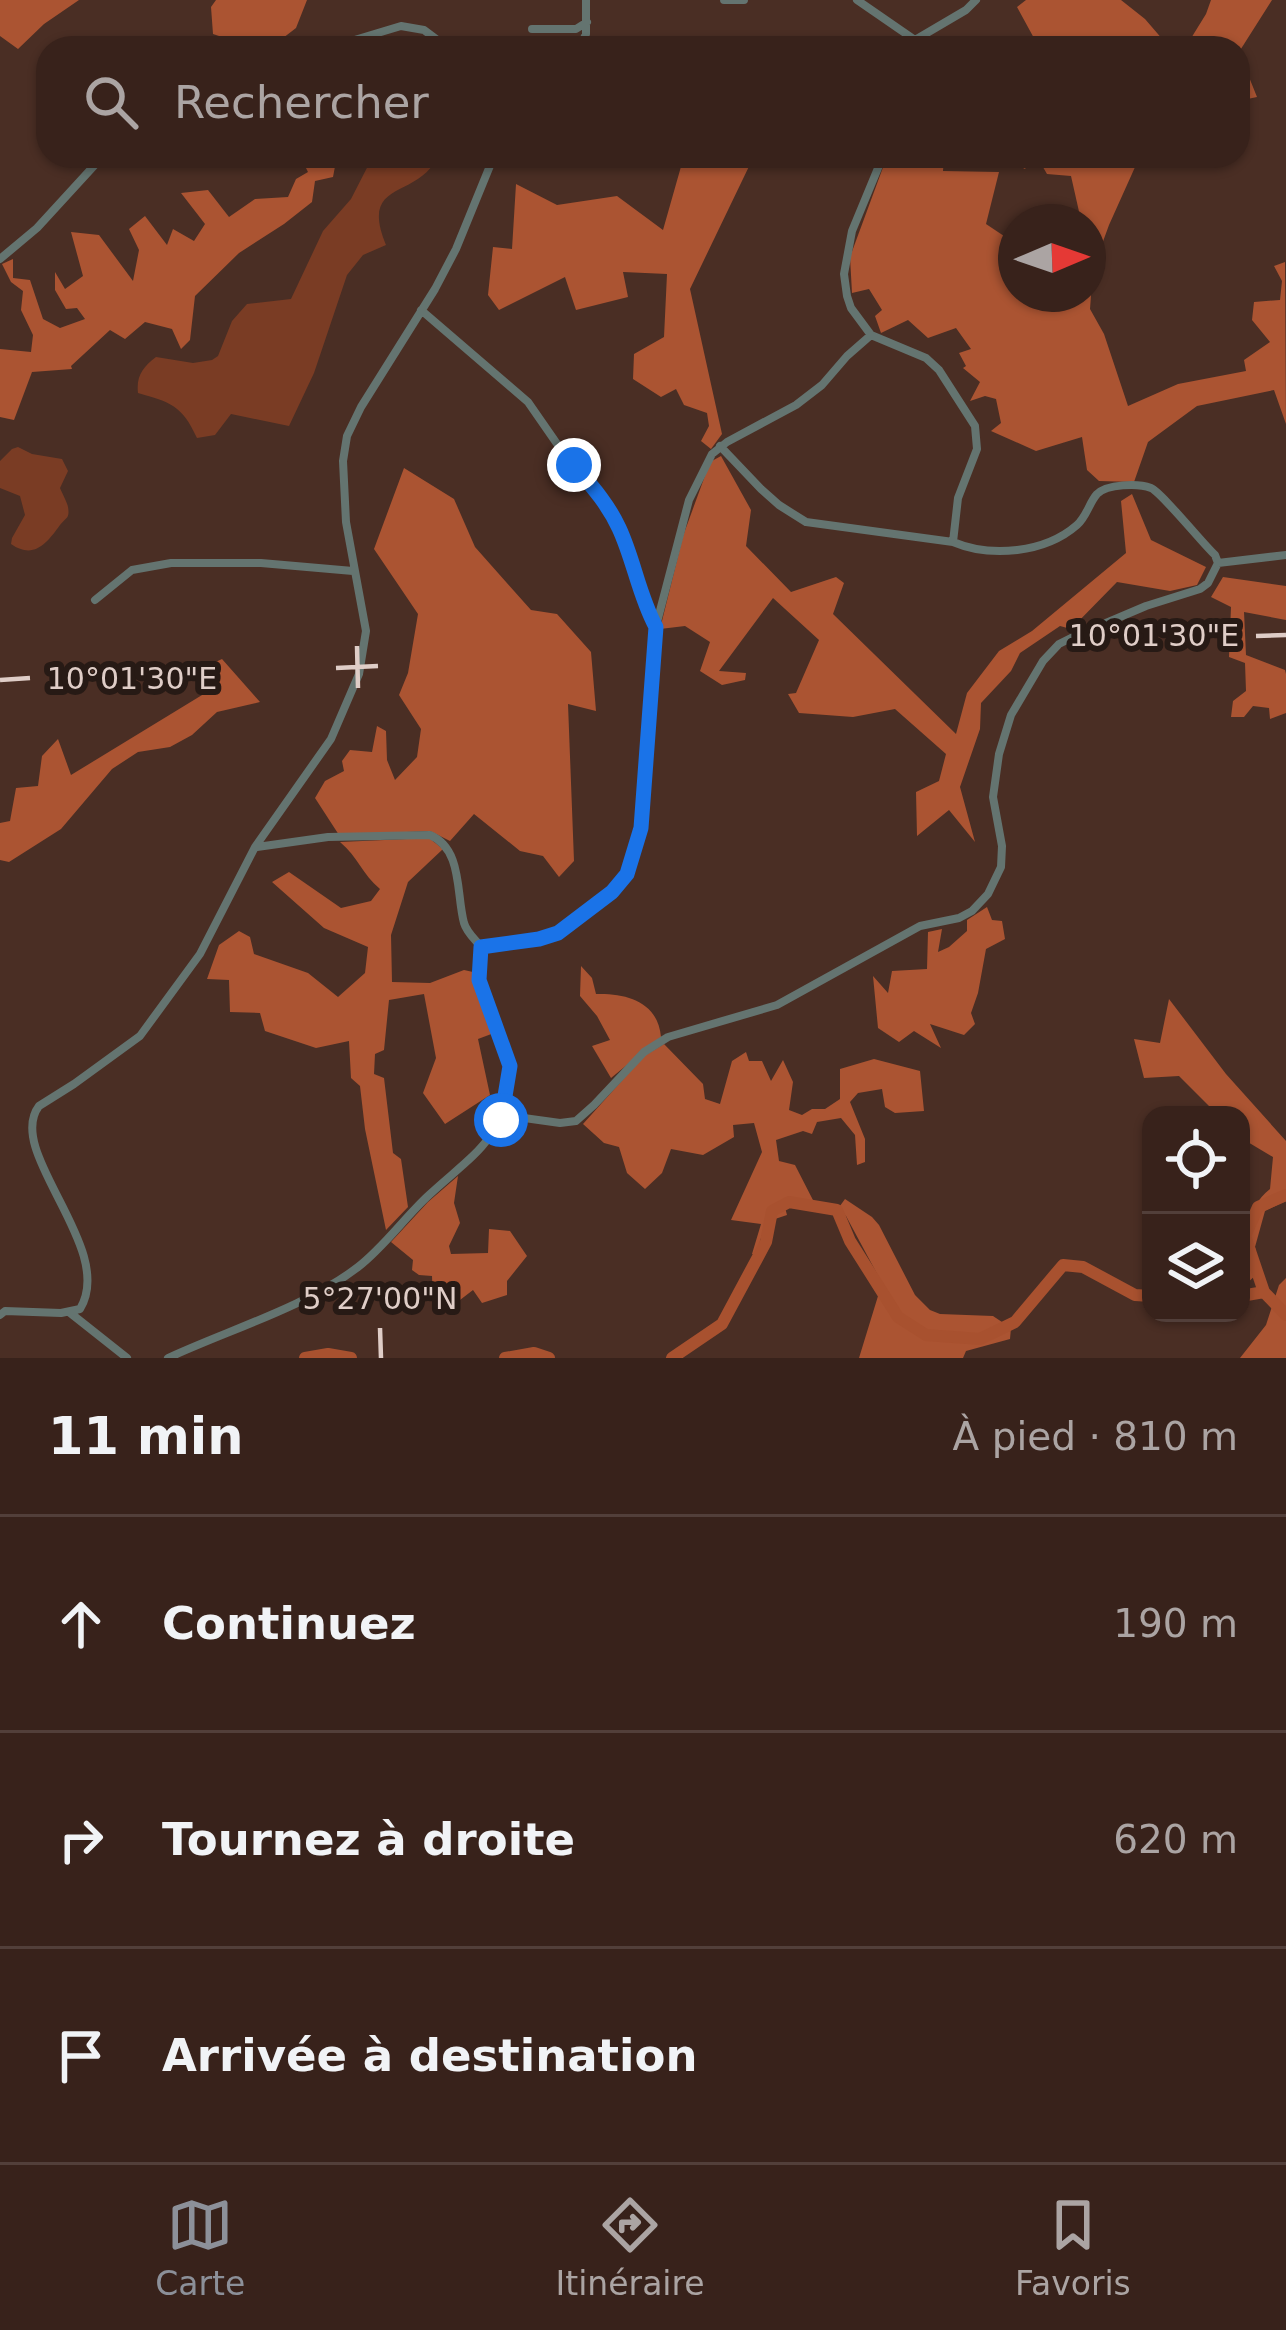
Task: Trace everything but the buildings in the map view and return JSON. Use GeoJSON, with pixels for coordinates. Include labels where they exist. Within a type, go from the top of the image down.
{"type":"FeatureCollection","features":[{"type":"Feature","properties":{"kind":"street"},"geometry":{"type":"LineString","coordinates":[[585,0],[585,36]]}},
{"type":"Feature","properties":{"kind":"street"},"geometry":{"type":"LineString","coordinates":[[724,0],[744,0]]}},
{"type":"Feature","properties":{"kind":"street"},"geometry":{"type":"LineString","coordinates":[[857,0],[908,36]]}},
{"type":"Feature","properties":{"kind":"street"},"geometry":{"type":"LineString","coordinates":[[930,36],[976,0]]}},
{"type":"Feature","properties":{"kind":"street"},"geometry":{"type":"LineString","coordinates":[[532,29],[576,29],[587,22]]}},
{"type":"Feature","properties":{"kind":"street"},"geometry":{"type":"LineString","coordinates":[[368,36],[401,26],[432,36]]}},
{"type":"Feature","properties":{"kind":"street"},"geometry":{"type":"LineString","coordinates":[[0,259],[37,228],[92,168]]}},
{"type":"Feature","properties":{"kind":"street"},"geometry":{"type":"LineString","coordinates":[[2,1312],[70,1312],[80,1309],[87,1296],[85,1265],[76,1236],[32,1142],[32,1114],[140,1036],[210,937],[255,847],[322,754],[359,674],[366,631],[344,492],[347,436],[464,233],[489,168]]}},
{"type":"Feature","properties":{"kind":"street"},"geometry":{"type":"LineString","coordinates":[[878,168],[846,254],[848,296],[866,335],[926,358],[975,426],[977,449],[958,498],[953,542]]}},
{"type":"Feature","properties":{"kind":"street"},"geometry":{"type":"LineString","coordinates":[[422,310],[528,402],[601,497],[625,541],[656,627]]}},
{"type":"Feature","properties":{"kind":"street"},"geometry":{"type":"LineString","coordinates":[[481,947],[558,933],[612,892],[627,874],[641,828],[656,627],[689,500],[706,463],[720,446],[796,405],[822,385],[866,335]]}},
{"type":"Feature","properties":{"kind":"street"},"geometry":{"type":"LineString","coordinates":[[720,446],[779,506],[806,522],[1000,551],[1046,543],[1076,526],[1099,492],[1142,486],[1158,491],[1218,562]]}},
{"type":"Feature","properties":{"kind":"street"},"geometry":{"type":"LineString","coordinates":[[1218,562],[1286,555]]}},
{"type":"Feature","properties":{"kind":"street"},"geometry":{"type":"LineString","coordinates":[[502,1114],[576,1121],[644,1052],[668,1037],[777,1005],[920,926],[972,911],[988,894],[1000,867],[1002,846],[993,797],[999,754],[1011,715],[1043,661],[1072,637],[1200,589],[1218,562]]}},
{"type":"Feature","properties":{"kind":"street"},"geometry":{"type":"LineString","coordinates":[[95,600],[132,570],[171,563],[261,563],[353,571]]}},
{"type":"Feature","properties":{"kind":"street"},"geometry":{"type":"LineString","coordinates":[[168,1358],[256,1321],[351,1272],[476,1153],[502,1114],[510,1066],[479,980],[481,947],[466,931],[455,869],[437,838],[328,837],[255,847]]}},
{"type":"Feature","properties":{"kind":"street"},"geometry":{"type":"LineString","coordinates":[[70,1312],[127,1358]]}},
{"type":"Feature","properties":{"kind":"shaded area"},"geometry":{"type":"Polygon","coordinates":[[[0,0],[79,0],[18,49],[0,36],[0,0]]]}},
{"type":"Feature","properties":{"kind":"shaded area"},"geometry":{"type":"Polygon","coordinates":[[[216,0],[307,0],[296,28],[286,36],[213,34],[211,7],[216,0]]]}},
{"type":"Feature","properties":{"kind":"shaded area"},"geometry":{"type":"Polygon","coordinates":[[[1026,0],[1121,0],[1160,36],[1033,36],[1017,7],[1026,0]]]}},
{"type":"Feature","properties":{"kind":"shaded area"},"geometry":{"type":"Polygon","coordinates":[[[1211,0],[1272,0],[1249,36],[1192,36],[1211,0]]]}},
{"type":"Feature","properties":{"kind":"shaded area"},"geometry":{"type":"Polygon","coordinates":[[[306,168],[335,168],[333,177],[315,181],[312,202],[239,253],[195,296],[190,340],[181,349],[172,329],[145,322],[125,339],[110,330],[72,369],[32,372],[14,420],[0,417],[0,349],[31,352],[33,335],[21,310],[23,291],[11,282],[2,264],[13,259],[13,278],[30,280],[43,319],[60,328],[85,319],[77,308],[66,309],[55,290],[55,272],[65,289],[83,276],[71,232],[99,235],[133,281],[139,250],[129,229],[145,216],[167,245],[173,229],[194,241],[205,224],[181,193],[208,190],[229,217],[255,199],[288,197],[296,179],[308,172],[306,168]]]}},
{"type":"Feature","properties":{"kind":"shaded area"},"geometry":{"type":"Polygon","coordinates":[[[367,168],[430,168],[384,201],[379,211],[386,245],[363,255],[347,275],[314,373],[289,426],[231,414],[215,435],[197,438],[174,406],[138,393],[141,372],[156,357],[193,363],[212,360],[232,321],[247,304],[291,299],[323,231],[351,199],[367,168]]]}},
{"type":"Feature","properties":{"kind":"shaded area"},"geometry":{"type":"Polygon","coordinates":[[[681,168],[748,168],[690,289],[722,434],[711,449],[701,441],[709,426],[707,413],[684,405],[676,389],[661,397],[633,379],[634,354],[664,337],[667,274],[623,272],[628,297],[576,310],[565,277],[499,310],[488,295],[493,247],[512,249],[516,184],[557,205],[617,196],[663,230],[681,168]]]}},
{"type":"Feature","properties":{"kind":"shaded area"},"geometry":{"type":"Polygon","coordinates":[[[883,168],[999,172],[986,224],[998,232],[998,312],[1092,312],[1128,406],[1178,384],[1246,371],[1244,360],[1270,342],[1252,320],[1254,302],[1280,300],[1282,281],[1274,266],[1285,262],[1286,424],[1274,390],[1197,406],[1148,442],[1134,482],[1099,481],[1087,470],[1082,437],[1036,451],[991,431],[1001,423],[996,399],[985,396],[970,401],[980,382],[963,368],[959,353],[971,349],[956,328],[928,338],[908,320],[881,333],[875,316],[882,310],[869,289],[852,293],[850,257],[883,168]]]}},
{"type":"Feature","properties":{"kind":"shaded area"},"geometry":{"type":"Polygon","coordinates":[[[1044,168],[1135,168],[1106,233],[1106,204],[1077,204],[1071,176],[1047,174],[1044,168]]]}},
{"type":"Feature","properties":{"kind":"shaded area"},"geometry":{"type":"Polygon","coordinates":[[[18,447],[62,459],[68,471],[60,488],[68,516],[33,550],[11,544],[25,515],[20,496],[0,488],[0,461],[18,447]]]}},
{"type":"Feature","properties":{"kind":"shaded area"},"geometry":{"type":"Polygon","coordinates":[[[721,456],[751,510],[746,546],[791,592],[836,577],[844,583],[833,614],[956,734],[967,693],[999,651],[1032,631],[1126,553],[1121,501],[1132,494],[1151,540],[1206,567],[1197,585],[1170,591],[1117,582],[1071,629],[1060,626],[1020,653],[1011,671],[981,703],[980,729],[960,787],[975,842],[949,810],[917,836],[916,792],[939,781],[946,754],[895,709],[853,717],[799,713],[788,694],[796,693],[819,640],[773,598],[719,671],[746,673],[745,680],[722,685],[700,671],[710,642],[685,626],[660,629],[683,536],[710,462],[721,456]]]}},
{"type":"Feature","properties":{"kind":"shaded area"},"geometry":{"type":"Polygon","coordinates":[[[404,468],[454,499],[475,547],[531,610],[557,614],[591,652],[596,711],[568,704],[574,861],[559,877],[543,856],[520,851],[474,814],[450,841],[430,831],[339,835],[315,798],[325,781],[344,771],[342,761],[350,750],[372,752],[377,726],[386,731],[387,760],[395,780],[417,757],[421,729],[399,695],[408,673],[418,614],[374,549],[404,468]]]}},
{"type":"Feature","properties":{"kind":"shaded area"},"geometry":{"type":"Polygon","coordinates":[[[1223,577],[1286,586],[1286,620],[1244,612],[1246,655],[1285,670],[1286,713],[1270,719],[1269,708],[1253,706],[1244,717],[1231,717],[1233,701],[1246,691],[1245,663],[1229,657],[1231,607],[1211,597],[1223,577]]]}},
{"type":"Feature","properties":{"kind":"shaded area"},"geometry":{"type":"Polygon","coordinates":[[[222,659],[260,702],[217,712],[170,747],[138,752],[112,769],[61,829],[9,862],[0,860],[0,823],[10,821],[16,788],[38,786],[42,756],[58,739],[71,775],[207,692],[207,666],[222,659]]]}},
{"type":"Feature","properties":{"kind":"shaded area"},"geometry":{"type":"Polygon","coordinates":[[[429,838],[443,849],[408,882],[391,935],[392,982],[430,983],[464,970],[473,972],[494,1033],[478,1039],[490,1095],[445,1124],[423,1093],[436,1058],[424,994],[389,1000],[384,1050],[375,1054],[374,1074],[384,1078],[393,1153],[401,1159],[408,1207],[386,1230],[360,1086],[351,1078],[349,1041],[316,1048],[265,1031],[260,1013],[230,1012],[229,980],[207,979],[219,945],[239,931],[250,937],[254,954],[308,973],[338,997],[365,973],[368,947],[324,928],[272,882],[289,872],[341,908],[371,901],[380,889],[340,842],[429,838]]]}},
{"type":"Feature","properties":{"kind":"shaded area"},"geometry":{"type":"Polygon","coordinates":[[[987,907],[992,920],[1002,921],[1005,939],[986,949],[971,1013],[975,1024],[964,1035],[930,1024],[941,1048],[914,1031],[899,1042],[878,1028],[873,976],[888,993],[892,971],[927,969],[928,932],[942,929],[938,952],[967,931],[967,920],[987,907]]]}},
{"type":"Feature","properties":{"kind":"shaded area"},"geometry":{"type":"Polygon","coordinates":[[[581,966],[592,978],[596,994],[639,1002],[659,1025],[661,1037],[611,1078],[592,1046],[610,1040],[580,996],[581,966]]]}},
{"type":"Feature","properties":{"kind":"shaded area"},"geometry":{"type":"Polygon","coordinates":[[[1169,999],[1226,1074],[1286,1141],[1286,1201],[1265,1211],[1255,1247],[1260,1271],[1250,1280],[1250,1221],[1270,1189],[1273,1157],[1250,1143],[1250,1106],[1209,1106],[1179,1076],[1144,1078],[1134,1039],[1160,1043],[1169,999]]]}},
{"type":"Feature","properties":{"kind":"shaded area"},"geometry":{"type":"Polygon","coordinates":[[[664,1044],[703,1084],[705,1099],[720,1104],[732,1061],[746,1052],[749,1061],[762,1061],[771,1081],[783,1060],[793,1082],[789,1110],[802,1115],[840,1099],[840,1069],[874,1059],[920,1071],[924,1111],[895,1113],[885,1107],[882,1089],[858,1093],[850,1102],[865,1139],[865,1162],[857,1165],[855,1135],[841,1118],[817,1122],[812,1134],[803,1131],[776,1140],[779,1161],[795,1165],[815,1204],[783,1200],[787,1215],[766,1222],[756,1254],[752,1254],[761,1224],[731,1220],[762,1152],[754,1123],[733,1125],[734,1137],[703,1155],[671,1149],[662,1173],[645,1189],[627,1173],[619,1147],[604,1143],[583,1124],[644,1056],[664,1044]]]}},
{"type":"Feature","properties":{"kind":"shaded area"},"geometry":{"type":"Polygon","coordinates":[[[458,1176],[454,1203],[460,1223],[449,1246],[451,1254],[488,1253],[489,1229],[510,1231],[527,1256],[507,1281],[507,1295],[482,1303],[473,1290],[460,1300],[446,1293],[433,1304],[432,1276],[412,1270],[413,1260],[391,1242],[458,1176]]]}},
{"type":"Feature","properties":{"kind":"shaded area"},"geometry":{"type":"Polygon","coordinates":[[[845,1199],[879,1225],[915,1295],[930,1310],[993,1316],[1011,1328],[1010,1339],[966,1351],[963,1358],[859,1358],[882,1283],[846,1216],[837,1210],[845,1199]]]}},
{"type":"Feature","properties":{"kind":"shaded area"},"geometry":{"type":"Polygon","coordinates":[[[1286,1278],[1286,1358],[1240,1358],[1266,1325],[1279,1285],[1286,1278]]]}},
{"type":"Feature","properties":{"kind":"waterway"},"geometry":{"type":"LineString","coordinates":[[1286,1195],[1258,1207],[1245,1236],[1264,1292],[1286,1315]]}},
{"type":"Feature","properties":{"kind":"waterway"},"geometry":{"type":"LineString","coordinates":[[672,1358],[722,1324],[766,1242],[772,1211],[789,1202],[837,1210],[850,1241],[898,1317],[926,1335],[980,1339],[1015,1322],[1063,1265],[1083,1267],[1142,1295]]}},
{"type":"Feature","properties":{"kind":"waterway"},"geometry":{"type":"LineString","coordinates":[[1250,1294],[1264,1292]]}},
{"type":"Feature","properties":{"kind":"waterway"},"geometry":{"type":"LineString","coordinates":[[505,1358],[534,1353],[549,1358]]}},
{"type":"Feature","properties":{"kind":"waterway"},"geometry":{"type":"LineString","coordinates":[[305,1358],[328,1354],[351,1358]]}},
{"type":"Feature","properties":{"kind":"route"},"geometry":{"type":"LineString","coordinates":[[501,1120],[510,1066],[479,980],[481,947],[558,933],[623,881],[641,828],[656,627],[618,525],[574,465]]}}]}
